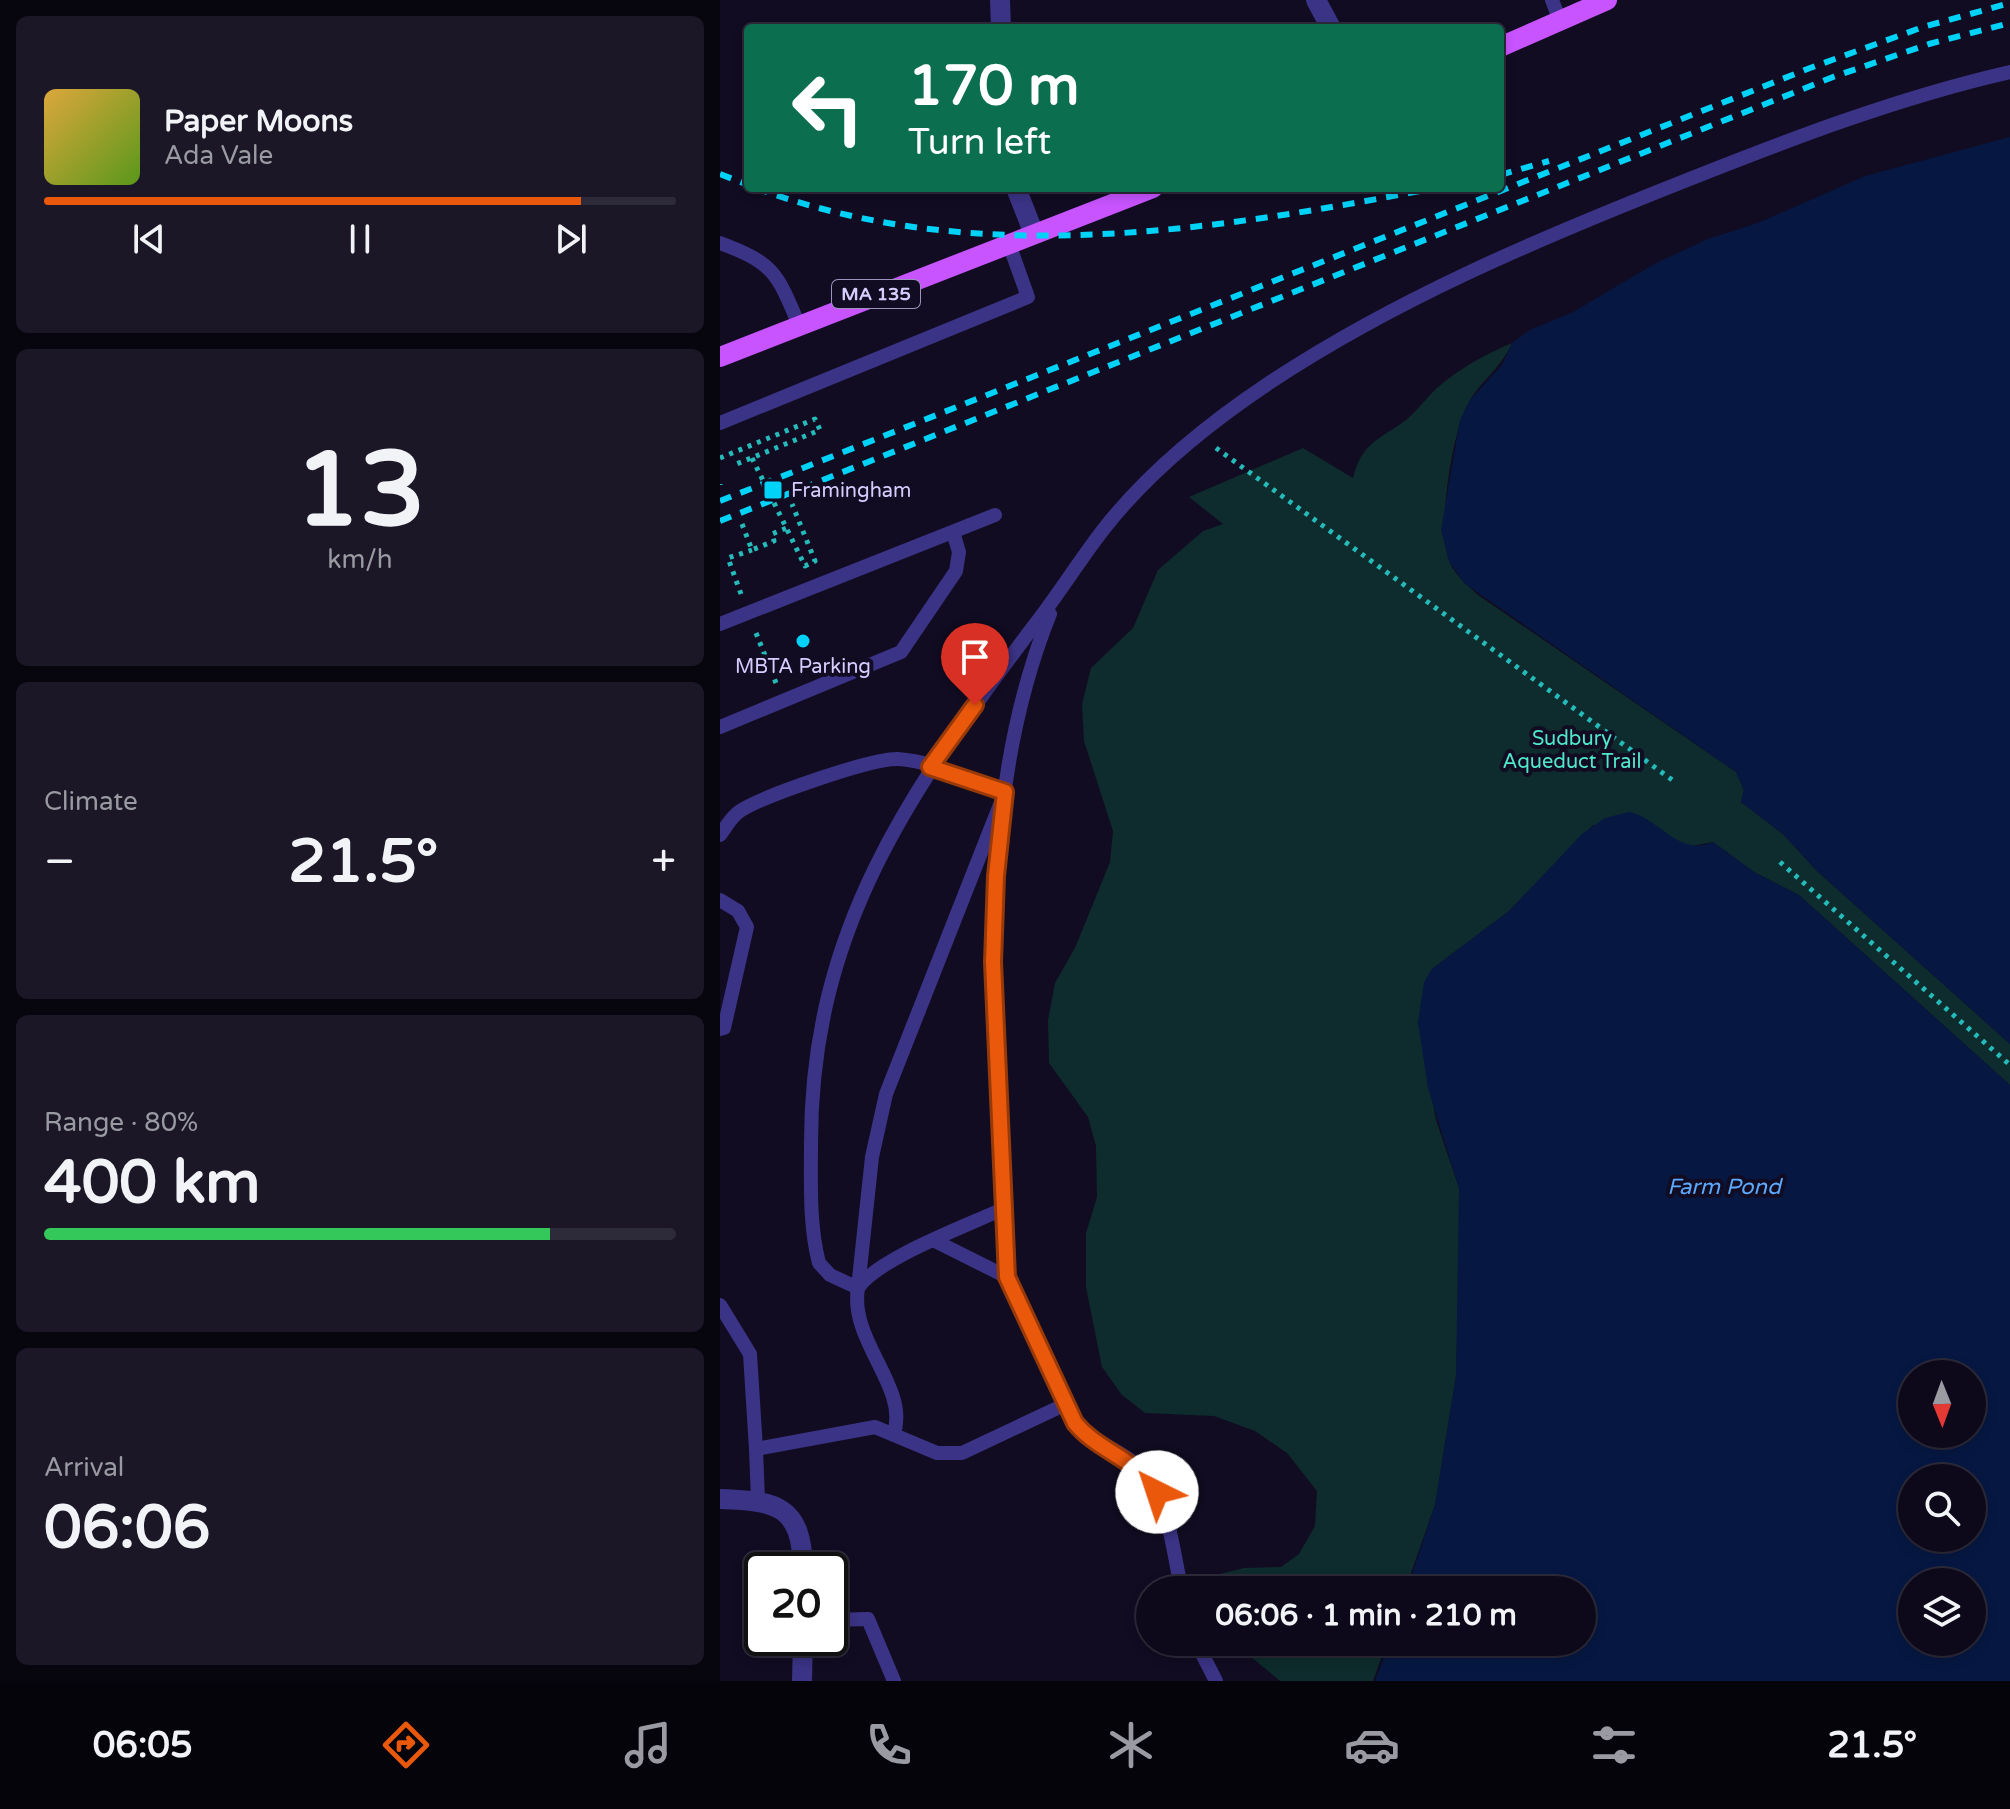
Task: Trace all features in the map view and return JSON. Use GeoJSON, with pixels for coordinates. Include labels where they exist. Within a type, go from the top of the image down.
{"type":"FeatureCollection","features":[{"type":"Feature","properties":{"kind":"main road"},"geometry":{"type":"LineString","coordinates":[[1504,45],[1607,0]]}},
{"type":"Feature","properties":{"kind":"main road","name":"MA 135"},"geometry":{"type":"LineString","coordinates":[[720,357],[1143,192]]}},
{"type":"Feature","properties":{"kind":"street"},"geometry":{"type":"LineString","coordinates":[[1000,0],[1001,24]]}},
{"type":"Feature","properties":{"kind":"street"},"geometry":{"type":"LineString","coordinates":[[1316,0],[1329,24]]}},
{"type":"Feature","properties":{"kind":"street"},"geometry":{"type":"LineString","coordinates":[[1018,192],[1034,234]]}},
{"type":"Feature","properties":{"kind":"street"},"geometry":{"type":"LineString","coordinates":[[720,1499],[771,1503],[789,1518],[800,1537],[801,1552]]}},
{"type":"Feature","properties":{"kind":"street"},"geometry":{"type":"LineString","coordinates":[[802,1681],[803,1656]]}},
{"type":"Feature","properties":{"kind":"lane"},"geometry":{"type":"LineString","coordinates":[[1552,0],[1560,21]]}},
{"type":"Feature","properties":{"kind":"lane"},"geometry":{"type":"LineString","coordinates":[[858,1288],[824,1271],[816,1253],[811,1122],[818,1037],[851,916],[872,869],[930,767],[1126,504],[1199,436],[1271,382],[1426,293],[1521,248],[1820,130],[1934,92],[2010,72]]}},
{"type":"Feature","properties":{"kind":"lane"},"geometry":{"type":"LineString","coordinates":[[720,244],[766,264],[780,282],[799,325]]}},
{"type":"Feature","properties":{"kind":"lane"},"geometry":{"type":"LineString","coordinates":[[720,423],[1028,297],[1009,244]]}},
{"type":"Feature","properties":{"kind":"lane"},"geometry":{"type":"LineString","coordinates":[[720,624],[995,515]]}},
{"type":"Feature","properties":{"kind":"lane"},"geometry":{"type":"LineString","coordinates":[[720,727],[897,656],[956,571],[959,552],[953,532]]}},
{"type":"Feature","properties":{"kind":"lane"},"geometry":{"type":"LineString","coordinates":[[1058,595],[1034,660],[1005,792],[996,876],[993,962],[1007,1277],[1082,1432],[1134,1464],[1157,1492],[1178,1576]]}},
{"type":"Feature","properties":{"kind":"lane"},"geometry":{"type":"LineString","coordinates":[[720,835],[729,821],[749,806],[874,761],[900,759],[1005,792]]}},
{"type":"Feature","properties":{"kind":"lane"},"geometry":{"type":"LineString","coordinates":[[894,1433],[897,1418],[895,1402],[862,1334],[858,1288],[872,1157],[886,1094],[1005,792]]}},
{"type":"Feature","properties":{"kind":"lane"},"geometry":{"type":"LineString","coordinates":[[720,900],[738,911],[747,927],[724,1028],[720,1029]]}},
{"type":"Feature","properties":{"kind":"lane"},"geometry":{"type":"LineString","coordinates":[[858,1288],[877,1270],[1005,1208]]}},
{"type":"Feature","properties":{"kind":"lane"},"geometry":{"type":"LineString","coordinates":[[935,1241],[1007,1277]]}},
{"type":"Feature","properties":{"kind":"lane"},"geometry":{"type":"LineString","coordinates":[[720,1305],[750,1354],[758,1500]]}},
{"type":"Feature","properties":{"kind":"lane"},"geometry":{"type":"LineString","coordinates":[[756,1449],[868,1428],[894,1433],[937,1453],[962,1453],[1066,1404]]}},
{"type":"Feature","properties":{"kind":"lane"},"geometry":{"type":"LineString","coordinates":[[848,1620],[868,1619],[894,1681]]}},
{"type":"Feature","properties":{"kind":"lane"},"geometry":{"type":"LineString","coordinates":[[1203,1656],[1216,1681]]}},
{"type":"Feature","properties":{"kind":"path"},"geometry":{"type":"LineString","coordinates":[[720,458],[815,419],[820,430],[734,465]]}},
{"type":"Feature","properties":{"kind":"path"},"geometry":{"type":"LineString","coordinates":[[1199,436],[1675,782]]}},
{"type":"Feature","properties":{"kind":"path"},"geometry":{"type":"LineString","coordinates":[[752,458],[789,527],[805,566]]}},
{"type":"Feature","properties":{"kind":"path"},"geometry":{"type":"LineString","coordinates":[[792,504],[815,561]]}},
{"type":"Feature","properties":{"kind":"path"},"geometry":{"type":"LineString","coordinates":[[742,524],[752,550],[774,541],[772,534],[789,527]]}},
{"type":"Feature","properties":{"kind":"path"},"geometry":{"type":"LineString","coordinates":[[1780,862],[2010,1065]]}},
{"type":"Feature","properties":{"kind":"green space","name":"Sudbury Aqueduct Trail"},"geometry":{"type":"Polygon","coordinates":[[[1512,343],[1502,361],[1469,402],[1452,457],[1445,529],[1446,549],[1455,572],[1478,595],[1736,772],[1744,790],[1741,802],[1783,834],[1817,871],[2010,1044],[2010,1085],[1799,895],[1754,872],[1713,842],[1692,846],[1593,825],[1509,911],[1432,969],[1418,1022],[1436,1120],[1459,1188],[1459,1280],[1456,1376],[1435,1505],[1410,1576],[1216,1576],[1244,1568],[1281,1567],[1299,1554],[1315,1526],[1317,1491],[1287,1453],[1255,1431],[1214,1416],[1145,1413],[1122,1395],[1102,1367],[1086,1287],[1086,1233],[1097,1197],[1096,1146],[1088,1117],[1049,1063],[1048,1020],[1055,983],[1075,948],[1110,862],[1113,831],[1084,741],[1082,704],[1091,668],[1133,628],[1158,570],[1203,531],[1223,524],[1189,497],[1303,448],[1353,478],[1367,449],[1406,420],[1454,374],[1512,343]]]}},
{"type":"Feature","properties":{"kind":"green space"},"geometry":{"type":"Polygon","coordinates":[[[1250,1656],[1382,1656],[1373,1681],[1280,1681],[1250,1656]]]}},
{"type":"Feature","properties":{"kind":"water"},"geometry":{"type":"Polygon","coordinates":[[[2010,137],[2010,1044],[1817,871],[1783,834],[1741,802],[1744,790],[1736,772],[1464,583],[1449,561],[1441,530],[1460,420],[1470,400],[1502,365],[1512,343],[1530,330],[1573,312],[1656,263],[1708,239],[1758,223],[1865,176],[2010,137]]]}},
{"type":"Feature","properties":{"kind":"water","name":"Farm Pond"},"geometry":{"type":"Polygon","coordinates":[[[1629,812],[1690,845],[1713,842],[1754,872],[1799,895],[2010,1085],[2010,1681],[1375,1681],[1385,1656],[1596,1656],[1596,1576],[1412,1576],[1435,1505],[1456,1376],[1459,1188],[1428,1088],[1418,1022],[1424,982],[1432,969],[1509,911],[1582,834],[1605,818],[1629,812]]]}},
{"type":"Feature","properties":{"kind":"railway"},"geometry":{"type":"LineString","coordinates":[[1504,190],[1810,68],[1923,27],[2010,3]]}},
{"type":"Feature","properties":{"kind":"railway"},"geometry":{"type":"LineString","coordinates":[[720,521],[1833,77],[1929,44],[2010,23]]}},
{"type":"Feature","properties":{"kind":"railway"},"geometry":{"type":"LineString","coordinates":[[1504,174],[1549,161]]}},
{"type":"Feature","properties":{"kind":"railway"},"geometry":{"type":"LineString","coordinates":[[720,174],[744,183]]}},
{"type":"Feature","properties":{"kind":"railway"},"geometry":{"type":"LineString","coordinates":[[769,192],[839,213],[923,228],[1008,235],[1094,234],[1180,228],[1266,218],[1414,192]]}},
{"type":"Feature","properties":{"kind":"railway"},"geometry":{"type":"LineString","coordinates":[[720,501],[1498,192]]}},
{"type":"Feature","properties":{"kind":"place","name":"Framingham"},"geometry":{"type":"Point","coordinates":[773,490]}},
{"type":"Feature","properties":{"kind":"place","name":"MBTA Parking"},"geometry":{"type":"Point","coordinates":[803,641]}},
{"type":"Feature","properties":{"kind":"route"},"geometry":{"type":"LineString","coordinates":[[975,705],[930,767],[1005,792],[998,840],[993,962],[1007,1277],[1075,1423],[1082,1432],[1134,1464],[1147,1476],[1157,1492]]}}]}
